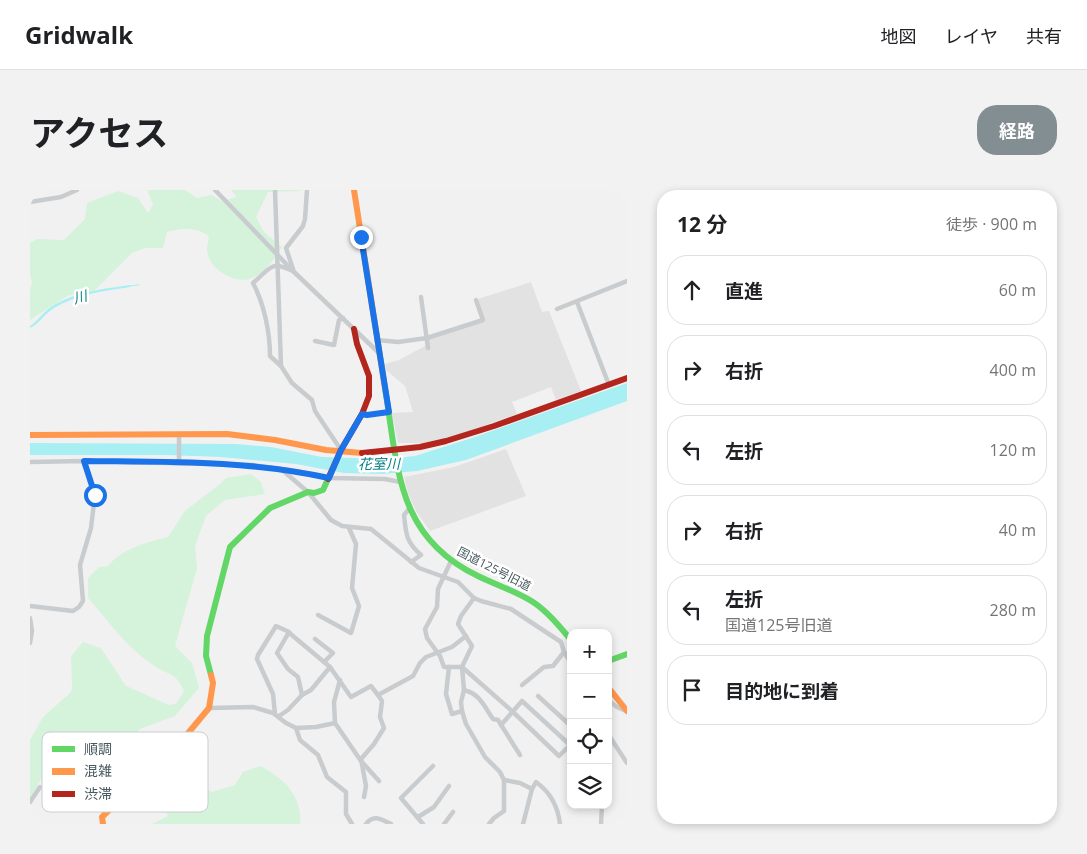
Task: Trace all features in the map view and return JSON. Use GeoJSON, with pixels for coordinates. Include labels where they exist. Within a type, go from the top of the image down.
{"type":"FeatureCollection","features":[{"type":"Feature","properties":{"kind":"street"},"geometry":{"type":"LineString","coordinates":[[30,202],[61,197],[77,190]]}},
{"type":"Feature","properties":{"kind":"street"},"geometry":{"type":"LineString","coordinates":[[215,190],[232,210],[293,271],[379,353]]}},
{"type":"Feature","properties":{"kind":"street"},"geometry":{"type":"LineString","coordinates":[[275,190],[281,366]]}},
{"type":"Feature","properties":{"kind":"street"},"geometry":{"type":"LineString","coordinates":[[293,271],[286,248],[303,226],[306,219],[307,190]]}},
{"type":"Feature","properties":{"kind":"street","name":"国道125号旧道"},"geometry":{"type":"LineString","coordinates":[[354,190],[395,451],[400,479],[409,509],[423,532],[451,561],[534,603],[548,614],[567,636]]}},
{"type":"Feature","properties":{"kind":"street"},"geometry":{"type":"LineString","coordinates":[[293,271],[278,264],[272,265],[253,283],[259,294],[270,340],[270,356],[281,366],[292,383],[312,400],[315,411],[340,452]]}},
{"type":"Feature","properties":{"kind":"street"},"geometry":{"type":"LineString","coordinates":[[557,310],[627,282]]}},
{"type":"Feature","properties":{"kind":"street"},"geometry":{"type":"LineString","coordinates":[[421,298],[428,348]]}},
{"type":"Feature","properties":{"kind":"street"},"geometry":{"type":"LineString","coordinates":[[363,338],[377,338],[398,342],[427,338],[483,320],[476,300]]}},
{"type":"Feature","properties":{"kind":"street"},"geometry":{"type":"LineString","coordinates":[[577,302],[609,385]]}},
{"type":"Feature","properties":{"kind":"street"},"geometry":{"type":"LineString","coordinates":[[315,341],[334,344],[340,320],[343,318]]}},
{"type":"Feature","properties":{"kind":"street"},"geometry":{"type":"LineString","coordinates":[[189,732],[209,708],[212,697],[213,683],[206,648],[207,636],[230,546],[270,508],[308,492],[319,493],[323,490],[340,452],[362,414],[369,396],[370,381],[354,329]]}},
{"type":"Feature","properties":{"kind":"street"},"geometry":{"type":"LineString","coordinates":[[30,435],[227,434],[340,452],[369,453],[395,451],[455,439],[627,378]]}},
{"type":"Feature","properties":{"kind":"street"},"geometry":{"type":"LineString","coordinates":[[362,414],[389,412]]}},
{"type":"Feature","properties":{"kind":"street"},"geometry":{"type":"LineString","coordinates":[[179,434],[179,462]]}},
{"type":"Feature","properties":{"kind":"street"},"geometry":{"type":"LineString","coordinates":[[30,606],[73,611],[79,607],[82,601],[80,566],[91,528],[95,495],[84,461]]}},
{"type":"Feature","properties":{"kind":"street"},"geometry":{"type":"LineString","coordinates":[[30,462],[179,462],[252,465],[330,476],[400,479]]}},
{"type":"Feature","properties":{"kind":"street"},"geometry":{"type":"LineString","coordinates":[[280,468],[308,492],[331,520],[349,528],[365,527],[371,529],[422,569],[458,582],[474,598],[488,604],[511,609],[561,642],[567,657]]}},
{"type":"Feature","properties":{"kind":"street"},"geometry":{"type":"LineString","coordinates":[[409,509],[404,515],[406,534],[411,546],[421,555],[411,562]]}},
{"type":"Feature","properties":{"kind":"street"},"geometry":{"type":"LineString","coordinates":[[318,614],[352,633],[358,606],[352,588],[356,544],[349,528]]}},
{"type":"Feature","properties":{"kind":"street"},"geometry":{"type":"LineString","coordinates":[[451,561],[438,589],[437,607],[425,629],[426,638],[440,656],[444,667],[462,667],[559,756],[567,747]]}},
{"type":"Feature","properties":{"kind":"street"},"geometry":{"type":"LineString","coordinates":[[474,598],[461,616],[458,624],[472,646],[462,667],[464,690],[461,702],[466,724],[485,758],[500,772],[504,780],[504,811],[489,824]]}},
{"type":"Feature","properties":{"kind":"street"},"geometry":{"type":"LineString","coordinates":[[30,618],[32,631],[30,643]]}},
{"type":"Feature","properties":{"kind":"street"},"geometry":{"type":"LineString","coordinates":[[277,715],[273,694],[258,659],[258,655],[276,626],[289,632],[330,667],[350,697],[371,686],[382,701],[380,717],[384,728],[361,762],[366,786],[364,797]]}},
{"type":"Feature","properties":{"kind":"street"},"geometry":{"type":"LineString","coordinates":[[289,632],[277,653],[288,669],[298,677],[302,695]]}},
{"type":"Feature","properties":{"kind":"street"},"geometry":{"type":"LineString","coordinates":[[378,695],[413,676],[426,657],[452,647],[466,636]]}},
{"type":"Feature","properties":{"kind":"street"},"geometry":{"type":"LineString","coordinates":[[561,642],[567,638]]}},
{"type":"Feature","properties":{"kind":"street"},"geometry":{"type":"LineString","coordinates":[[315,639],[333,653],[324,662]]}},
{"type":"Feature","properties":{"kind":"street"},"geometry":{"type":"LineString","coordinates":[[522,684],[544,667],[553,666],[564,652]]}},
{"type":"Feature","properties":{"kind":"street"},"geometry":{"type":"LineString","coordinates":[[612,660],[627,654]]}},
{"type":"Feature","properties":{"kind":"street"},"geometry":{"type":"LineString","coordinates":[[277,715],[288,710],[302,695],[311,690],[330,667]]}},
{"type":"Feature","properties":{"kind":"street"},"geometry":{"type":"LineString","coordinates":[[449,667],[446,694],[452,714],[462,711]]}},
{"type":"Feature","properties":{"kind":"street"},"geometry":{"type":"LineString","coordinates":[[340,680],[334,702],[335,723],[361,762],[379,781]]}},
{"type":"Feature","properties":{"kind":"street"},"geometry":{"type":"LineString","coordinates":[[464,690],[473,692],[478,696],[493,719],[498,720],[520,755]]}},
{"type":"Feature","properties":{"kind":"street"},"geometry":{"type":"LineString","coordinates":[[612,691],[624,701],[627,711]]}},
{"type":"Feature","properties":{"kind":"street"},"geometry":{"type":"LineString","coordinates":[[538,696],[567,722]]}},
{"type":"Feature","properties":{"kind":"street"},"geometry":{"type":"LineString","coordinates":[[501,725],[522,701],[567,741]]}},
{"type":"Feature","properties":{"kind":"street"},"geometry":{"type":"LineString","coordinates":[[450,706],[461,702]]}},
{"type":"Feature","properties":{"kind":"street"},"geometry":{"type":"LineString","coordinates":[[612,703],[627,711]]}},
{"type":"Feature","properties":{"kind":"street"},"geometry":{"type":"LineString","coordinates":[[209,708],[253,707],[277,715],[286,723],[296,728],[316,727],[335,723]]}},
{"type":"Feature","properties":{"kind":"street"},"geometry":{"type":"LineString","coordinates":[[296,728],[300,740],[318,755],[327,777],[346,792],[346,814],[352,824]]}},
{"type":"Feature","properties":{"kind":"street"},"geometry":{"type":"LineString","coordinates":[[612,740],[627,763]]}},
{"type":"Feature","properties":{"kind":"street"},"geometry":{"type":"LineString","coordinates":[[423,824],[402,798],[433,766]]}},
{"type":"Feature","properties":{"kind":"street"},"geometry":{"type":"LineString","coordinates":[[504,780],[520,783],[532,789]]}},
{"type":"Feature","properties":{"kind":"street"},"geometry":{"type":"LineString","coordinates":[[523,824],[532,789],[536,782],[546,790],[555,807],[560,824]]}},
{"type":"Feature","properties":{"kind":"street"},"geometry":{"type":"LineString","coordinates":[[418,818],[434,807],[449,786]]}},
{"type":"Feature","properties":{"kind":"street"},"geometry":{"type":"LineString","coordinates":[[30,802],[40,787]]}},
{"type":"Feature","properties":{"kind":"street"},"geometry":{"type":"LineString","coordinates":[[601,824],[602,809]]}},
{"type":"Feature","properties":{"kind":"street"},"geometry":{"type":"LineString","coordinates":[[103,824],[102,818],[107,812]]}},
{"type":"Feature","properties":{"kind":"street"},"geometry":{"type":"LineString","coordinates":[[444,824],[452,812]]}},
{"type":"Feature","properties":{"kind":"street"},"geometry":{"type":"LineString","coordinates":[[366,824],[370,819],[375,818],[391,824]]}},
{"type":"Feature","properties":{"kind":"shaded area"},"geometry":{"type":"Polygon","coordinates":[[[531,282],[542,312],[549,311],[581,391],[556,400],[551,387],[512,402],[517,414],[461,434],[424,443],[398,443],[392,413],[413,412],[405,386],[386,370],[385,364],[399,360],[425,346],[429,338],[483,319],[478,299],[531,282]]]}},
{"type":"Feature","properties":{"kind":"shaded area"},"geometry":{"type":"Polygon","coordinates":[[[506,449],[526,496],[430,531],[416,511],[408,493],[404,477],[454,467],[506,449]]]}},
{"type":"Feature","properties":{"kind":"green space"},"geometry":{"type":"Polygon","coordinates":[[[147,190],[185,190],[197,198],[211,195],[222,201],[237,197],[231,190],[301,191],[268,192],[256,217],[264,232],[282,247],[273,260],[257,276],[246,280],[239,280],[220,271],[210,261],[207,253],[209,236],[204,233],[184,229],[167,232],[163,248],[145,248],[132,253],[94,291],[69,295],[30,320],[30,290],[32,283],[30,274],[30,243],[38,239],[64,240],[85,219],[87,203],[118,191],[138,198],[148,213],[153,204],[147,190]]]}},
{"type":"Feature","properties":{"kind":"green space"},"geometry":{"type":"Polygon","coordinates":[[[251,474],[261,482],[265,494],[225,500],[206,516],[195,546],[197,568],[175,646],[192,663],[199,688],[175,716],[140,729],[137,732],[42,732],[42,777],[30,800],[30,740],[43,717],[70,693],[72,689],[71,656],[83,642],[101,648],[126,686],[169,705],[176,704],[184,691],[175,677],[135,651],[110,625],[88,598],[88,578],[99,567],[108,566],[128,550],[168,537],[185,511],[226,478],[251,474]]]}},
{"type":"Feature","properties":{"kind":"green space"},"geometry":{"type":"Polygon","coordinates":[[[260,766],[284,782],[295,797],[300,814],[300,824],[152,824],[168,816],[166,812],[208,812],[208,790],[212,792],[235,785],[243,772],[260,766]]]}},
{"type":"Feature","properties":{"kind":"water"},"geometry":{"type":"Polygon","coordinates":[[[130,285],[130,287],[72,299],[51,310],[30,328],[48,309],[69,298],[89,292],[130,285]]]}},
{"type":"Feature","properties":{"kind":"water","name":"花室川"},"geometry":{"type":"Polygon","coordinates":[[[627,383],[627,401],[466,460],[417,471],[382,474],[344,473],[296,464],[221,457],[30,455],[30,443],[236,444],[271,447],[322,457],[386,459],[415,456],[472,438],[627,383]]]}},
{"type":"Feature","properties":{"kind":"waterway","name":"川"},"geometry":{"type":"LineString","coordinates":[[130,286],[139,285]]}},
{"type":"Feature","properties":{"kind":"traffic: fast"},"geometry":{"type":"LineString","coordinates":[[385,388],[393,445],[406,497],[416,520],[431,541],[451,560],[478,576],[533,602],[549,615],[567,635]]}},
{"type":"Feature","properties":{"kind":"traffic: fast"},"geometry":{"type":"LineString","coordinates":[[211,675],[206,656],[207,636],[230,547],[270,508],[308,492],[314,493],[323,490],[328,479]]}},
{"type":"Feature","properties":{"kind":"traffic: fast"},"geometry":{"type":"LineString","coordinates":[[612,660],[627,654]]}},
{"type":"Feature","properties":{"kind":"traffic: slow"},"geometry":{"type":"LineString","coordinates":[[354,190],[385,388]]}},
{"type":"Feature","properties":{"kind":"traffic: slow"},"geometry":{"type":"LineString","coordinates":[[30,435],[227,434],[275,440],[326,450],[362,453]]}},
{"type":"Feature","properties":{"kind":"traffic: slow"},"geometry":{"type":"LineString","coordinates":[[189,732],[209,708],[213,683],[211,675]]}},
{"type":"Feature","properties":{"kind":"traffic: slow"},"geometry":{"type":"LineString","coordinates":[[612,692],[627,711]]}},
{"type":"Feature","properties":{"kind":"traffic: slow"},"geometry":{"type":"LineString","coordinates":[[103,824],[102,817],[107,812]]}},
{"type":"Feature","properties":{"kind":"traffic: jam"},"geometry":{"type":"LineString","coordinates":[[328,479],[341,450],[362,414],[369,396],[369,376],[357,344],[354,329]]}},
{"type":"Feature","properties":{"kind":"traffic: jam"},"geometry":{"type":"LineString","coordinates":[[362,453],[420,447],[446,441],[494,426],[627,378]]}},
{"type":"Feature","properties":{"kind":"route"},"geometry":{"type":"LineString","coordinates":[[95,495],[84,461],[252,465],[296,470],[329,478],[341,450],[362,414],[389,412],[361,237]]}}]}
